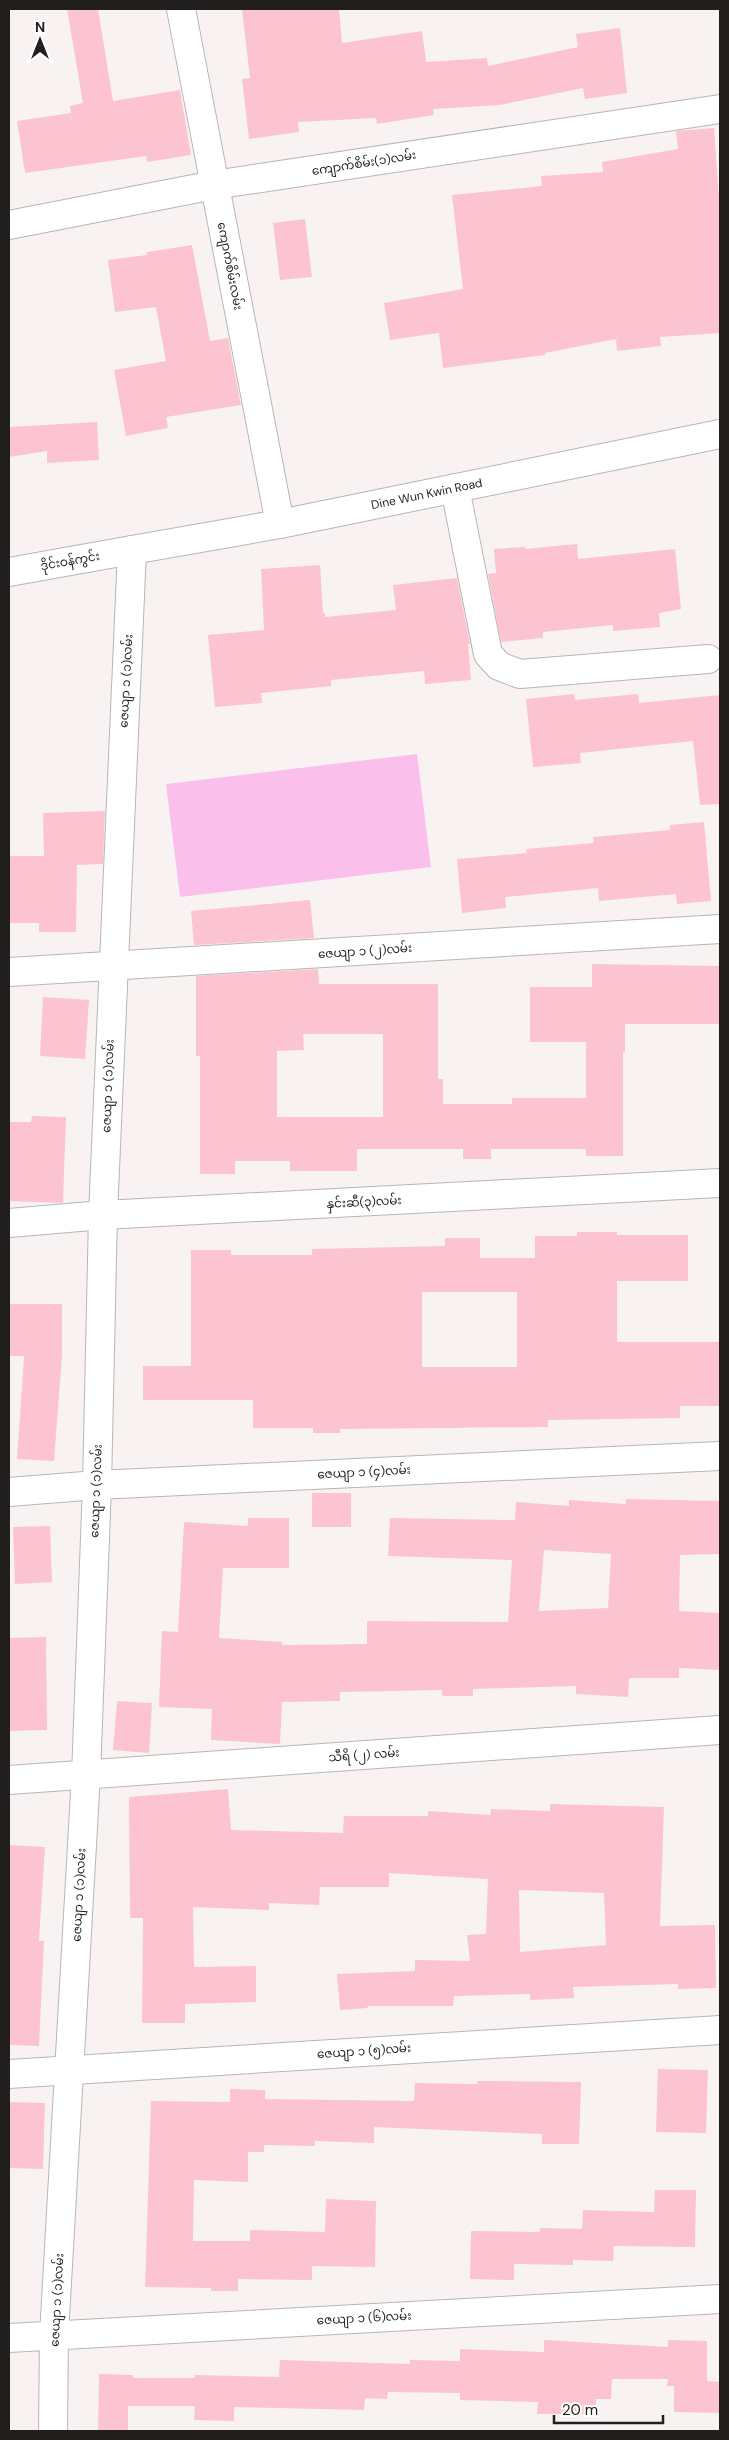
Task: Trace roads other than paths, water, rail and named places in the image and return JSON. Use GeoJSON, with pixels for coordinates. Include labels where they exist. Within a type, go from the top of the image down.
{"type":"FeatureCollection","features":[{"type":"Feature","properties":{"kind":"street","name":"ကျောက်စိမ်းလမ်း"},"geometry":{"type":"LineString","coordinates":[[181,9],[280,524]]}},
{"type":"Feature","properties":{"kind":"street","name":"ကျောက်စိမ်း(၁)လမ်း"},"geometry":{"type":"LineString","coordinates":[[9,225],[214,185],[720,109]]}},
{"type":"Feature","properties":{"kind":"street","name":"Dine Wun Kwin Road"},"geometry":{"type":"LineString","coordinates":[[132,550],[280,524],[720,434]]}},
{"type":"Feature","properties":{"kind":"street"},"geometry":{"type":"LineString","coordinates":[[454,488],[488,654],[499,666],[520,674],[708,659]]}},
{"type":"Feature","properties":{"kind":"street","name":"ဒိုင်းဝန်ကွင်း"},"geometry":{"type":"LineString","coordinates":[[9,572],[132,550]]}},
{"type":"Feature","properties":{"kind":"street","name":"ဇေယျာ ၁ (၁)လမ်း"},"geometry":{"type":"LineString","coordinates":[[53,2431],[54,2335],[86,1774],[97,1485],[103,1215],[132,550]]}},
{"type":"Feature","properties":{"kind":"street","name":"ဇေယျာ ၁ (၂)လမ်း"},"geometry":{"type":"LineString","coordinates":[[9,972],[720,929]]}},
{"type":"Feature","properties":{"kind":"street","name":"နှင်းဆီ(၃)လမ်း"},"geometry":{"type":"LineString","coordinates":[[9,1223],[103,1215],[720,1183]]}},
{"type":"Feature","properties":{"kind":"street","name":"ဇေယျာ ၁ (၄)လမ်း"},"geometry":{"type":"LineString","coordinates":[[9,1492],[97,1485],[720,1456]]}},
{"type":"Feature","properties":{"kind":"street","name":"သီရိ (၂) လမ်း"},"geometry":{"type":"LineString","coordinates":[[9,1780],[720,1730]]}},
{"type":"Feature","properties":{"kind":"street","name":"ဇေယျာ ၁ (၅)လမ်း"},"geometry":{"type":"LineString","coordinates":[[9,2074],[720,2030]]}},
{"type":"Feature","properties":{"kind":"street","name":"ဇေယျာ ၁ (၆)လမ်း"},"geometry":{"type":"LineString","coordinates":[[9,2338],[720,2298]]}}]}
